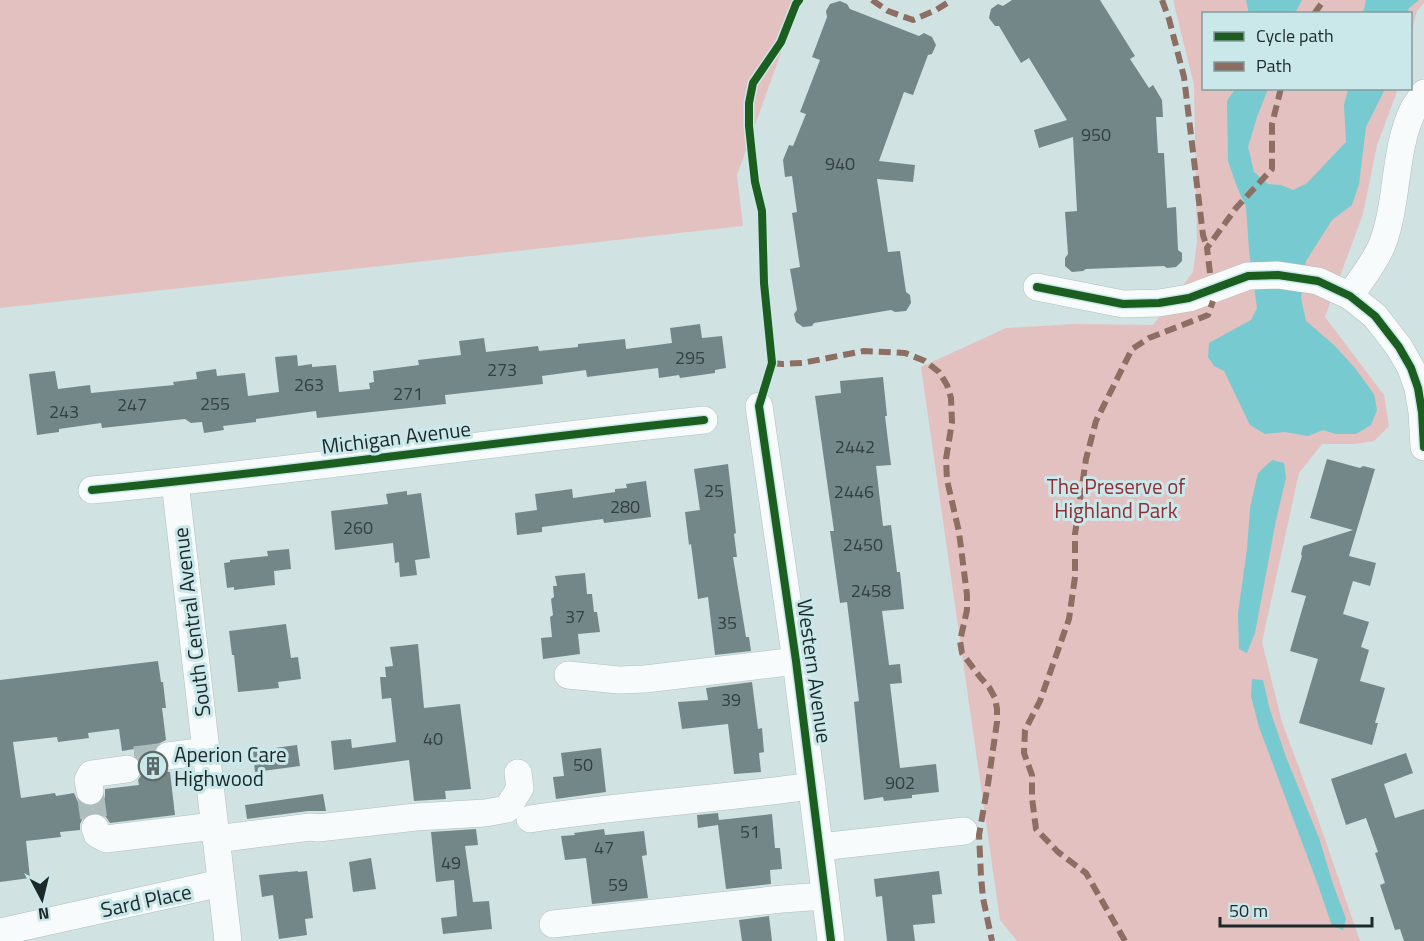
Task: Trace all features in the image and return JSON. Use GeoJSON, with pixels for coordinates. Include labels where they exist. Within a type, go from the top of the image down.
{"type":"FeatureCollection","features":[{"type":"Feature","properties":{"kind":"street"},"geometry":{"type":"LineString","coordinates":[[1350,296],[1372,265],[1382,244],[1388,224],[1402,141],[1414,109],[1424,93]]}},
{"type":"Feature","properties":{"kind":"street"},"geometry":{"type":"LineString","coordinates":[[1037,287],[1123,304],[1159,303],[1189,298],[1248,276],[1278,275],[1318,281],[1350,296],[1376,316],[1399,347],[1411,368],[1418,388],[1424,447]]}},
{"type":"Feature","properties":{"kind":"street","name":"Western Avenue"},"geometry":{"type":"LineString","coordinates":[[759,406],[796,661],[831,941]]}},
{"type":"Feature","properties":{"kind":"street","name":"Michigan Avenue"},"geometry":{"type":"LineString","coordinates":[[92,490],[704,420]]}},
{"type":"Feature","properties":{"kind":"street","name":"South Central Avenue"},"geometry":{"type":"LineString","coordinates":[[175,482],[228,941]]}},
{"type":"Feature","properties":{"kind":"street"},"geometry":{"type":"LineString","coordinates":[[568,675],[618,680],[645,679],[796,661]]}},
{"type":"Feature","properties":{"kind":"street"},"geometry":{"type":"LineString","coordinates":[[169,764],[207,760]]}},
{"type":"Feature","properties":{"kind":"street"},"geometry":{"type":"LineString","coordinates":[[90,791],[88,780],[91,774],[133,768]]}},
{"type":"Feature","properties":{"kind":"street"},"geometry":{"type":"LineString","coordinates":[[94,828],[97,834],[106,839],[318,828],[416,817],[485,813],[507,808],[520,788],[518,773]]}},
{"type":"Feature","properties":{"kind":"street"},"geometry":{"type":"LineString","coordinates":[[530,819],[591,810],[812,786]]}},
{"type":"Feature","properties":{"kind":"street"},"geometry":{"type":"LineString","coordinates":[[819,847],[964,831]]}},
{"type":"Feature","properties":{"kind":"street","name":"Sard Place"},"geometry":{"type":"LineString","coordinates":[[0,932],[222,883]]}},
{"type":"Feature","properties":{"kind":"street"},"geometry":{"type":"LineString","coordinates":[[553,924],[825,896]]}},
{"type":"Feature","properties":{"kind":"green space"},"geometry":{"type":"Polygon","coordinates":[[[0,0],[800,0],[737,175],[743,226],[0,308],[0,0]]]}},
{"type":"Feature","properties":{"kind":"green space","name":"The Preserve of Highland Park"},"geometry":{"type":"Polygon","coordinates":[[[1173,0],[1424,0],[1417,11],[1412,29],[1412,12],[1202,12],[1202,90],[1398,90],[1377,145],[1363,214],[1325,317],[1384,395],[1389,426],[1374,441],[1355,444],[1322,444],[1299,473],[1262,642],[1282,722],[1360,941],[1017,941],[1000,920],[921,367],[1006,328],[1074,324],[1153,325],[1193,272],[1197,242],[1194,85],[1173,0]]]}},
{"type":"Feature","properties":{"kind":"water"},"geometry":{"type":"Polygon","coordinates":[[[1246,0],[1302,0],[1296,12],[1249,12],[1246,0]]]}},
{"type":"Feature","properties":{"kind":"water"},"geometry":{"type":"Polygon","coordinates":[[[1366,0],[1419,0],[1409,8],[1408,12],[1363,12],[1366,0]]]}},
{"type":"Feature","properties":{"kind":"water"},"geometry":{"type":"Polygon","coordinates":[[[1234,90],[1268,90],[1248,147],[1254,172],[1268,184],[1281,185],[1293,190],[1306,184],[1346,142],[1344,105],[1348,90],[1384,90],[1366,127],[1359,184],[1352,205],[1332,220],[1306,261],[1301,298],[1306,321],[1334,345],[1374,394],[1377,410],[1371,425],[1356,434],[1336,434],[1323,430],[1308,436],[1285,432],[1265,434],[1250,425],[1224,371],[1214,366],[1208,357],[1209,343],[1251,320],[1257,308],[1246,207],[1228,161],[1227,101],[1234,90]]]}},
{"type":"Feature","properties":{"kind":"water"},"geometry":{"type":"Polygon","coordinates":[[[1272,460],[1284,463],[1286,478],[1255,633],[1247,653],[1239,649],[1238,613],[1250,508],[1258,473],[1272,460]]]}},
{"type":"Feature","properties":{"kind":"water"},"geometry":{"type":"Polygon","coordinates":[[[1252,679],[1263,680],[1270,710],[1286,757],[1319,838],[1346,919],[1343,930],[1332,926],[1259,727],[1251,696],[1252,679]]]}},
{"type":"Feature","properties":{"kind":"building"},"geometry":{"type":"Polygon","coordinates":[[[1012,0],[1100,0],[1135,56],[1130,59],[1149,88],[1153,85],[1162,100],[1163,117],[1156,117],[1158,153],[1164,153],[1167,208],[1176,207],[1178,250],[1182,253],[1182,261],[1176,267],[1086,269],[1072,272],[1065,266],[1065,258],[1068,254],[1065,212],[1077,211],[1073,137],[1039,148],[1034,130],[1067,120],[1029,58],[1021,63],[999,26],[995,26],[989,18],[991,9],[998,4],[1003,6],[1012,0]]]}},
{"type":"Feature","properties":{"kind":"building"},"geometry":{"type":"Polygon","coordinates":[[[840,1],[847,4],[850,9],[919,36],[924,33],[932,37],[936,45],[932,54],[928,55],[913,95],[904,92],[879,161],[915,165],[913,182],[877,179],[888,252],[900,251],[906,292],[910,295],[911,303],[906,311],[891,310],[814,323],[812,326],[803,327],[796,322],[794,314],[797,310],[790,269],[800,267],[792,213],[797,212],[792,176],[785,177],[783,160],[789,145],[793,146],[806,114],[800,112],[820,60],[812,57],[827,17],[826,11],[830,4],[840,1]]]}},
{"type":"Feature","properties":{"kind":"building"},"geometry":{"type":"Polygon","coordinates":[[[700,324],[702,338],[722,336],[726,368],[715,370],[715,373],[680,378],[679,375],[659,378],[658,368],[587,377],[586,370],[542,376],[543,384],[445,395],[446,404],[317,418],[316,411],[256,419],[256,422],[223,426],[224,430],[204,433],[202,422],[191,423],[185,419],[102,428],[101,423],[59,429],[59,432],[37,435],[29,374],[55,371],[58,389],[90,385],[91,393],[174,385],[173,382],[197,379],[196,372],[216,369],[217,376],[245,373],[248,396],[279,392],[275,357],[297,355],[298,366],[336,365],[339,392],[370,389],[369,383],[374,382],[373,371],[419,365],[418,360],[461,355],[459,341],[484,338],[486,352],[538,346],[539,351],[625,339],[626,349],[672,343],[670,328],[700,324]]]}},
{"type":"Feature","properties":{"kind":"building"},"geometry":{"type":"Polygon","coordinates":[[[883,377],[891,465],[876,466],[883,526],[891,525],[904,609],[882,611],[889,665],[900,664],[902,683],[890,684],[900,768],[936,764],[939,792],[884,801],[883,797],[864,800],[854,702],[859,701],[847,602],[840,603],[830,531],[834,531],[815,396],[841,393],[840,381],[883,377]]]}},
{"type":"Feature","properties":{"kind":"building"},"geometry":{"type":"Polygon","coordinates":[[[1327,459],[1360,468],[1363,466],[1375,469],[1349,556],[1376,563],[1370,586],[1353,581],[1343,614],[1369,622],[1361,647],[1369,650],[1360,681],[1385,688],[1375,723],[1378,723],[1372,745],[1299,723],[1318,659],[1290,651],[1306,596],[1291,592],[1303,546],[1353,530],[1310,518],[1327,459]]]}},
{"type":"Feature","properties":{"kind":"building"},"geometry":{"type":"Polygon","coordinates":[[[728,464],[736,533],[734,534],[737,557],[733,557],[746,637],[749,637],[751,651],[715,655],[708,597],[698,599],[685,512],[700,510],[694,469],[728,464]]]}},
{"type":"Feature","properties":{"kind":"building"},"geometry":{"type":"Polygon","coordinates":[[[646,481],[651,517],[604,523],[603,519],[542,527],[542,532],[517,535],[515,513],[537,510],[535,494],[572,489],[573,498],[615,492],[615,489],[627,488],[626,484],[646,481]]]}},
{"type":"Feature","properties":{"kind":"building"},"geometry":{"type":"Polygon","coordinates":[[[407,491],[407,495],[421,493],[430,558],[415,560],[417,575],[400,577],[399,562],[395,563],[393,543],[335,550],[331,511],[388,504],[386,494],[407,491]]]}},
{"type":"Feature","properties":{"kind":"building"},"geometry":{"type":"Polygon","coordinates":[[[289,549],[291,569],[274,571],[275,585],[234,590],[234,587],[227,588],[224,563],[230,560],[268,556],[267,551],[289,549]]]}},
{"type":"Feature","properties":{"kind":"building"},"geometry":{"type":"Polygon","coordinates":[[[585,573],[587,594],[592,594],[600,632],[578,634],[580,654],[543,659],[541,638],[552,637],[550,617],[553,615],[551,599],[554,597],[553,586],[557,586],[555,576],[585,573]]]}},
{"type":"Feature","properties":{"kind":"building"},"geometry":{"type":"Polygon","coordinates":[[[286,624],[291,658],[298,657],[301,679],[278,682],[279,688],[238,692],[229,631],[286,624]]]}},
{"type":"Feature","properties":{"kind":"building"},"geometry":{"type":"Polygon","coordinates":[[[418,644],[424,708],[460,704],[471,789],[445,791],[446,799],[414,801],[409,760],[334,770],[331,741],[351,739],[352,748],[396,742],[391,698],[382,699],[380,677],[386,677],[385,667],[393,666],[390,647],[418,644]]]}},
{"type":"Feature","properties":{"kind":"building","name":"Aperion Care Highwood"},"geometry":{"type":"Polygon","coordinates":[[[158,661],[166,708],[162,708],[166,740],[158,744],[152,757],[156,766],[163,771],[170,772],[175,815],[110,823],[99,813],[89,813],[83,818],[80,830],[60,832],[61,837],[26,841],[30,878],[0,882],[0,680],[158,661]],[[119,729],[88,733],[89,738],[58,742],[57,737],[13,742],[21,798],[74,793],[78,802],[84,806],[92,807],[101,803],[105,797],[105,789],[139,785],[138,780],[142,774],[140,760],[134,755],[134,749],[122,751],[119,729]]]}},
{"type":"Feature","properties":{"kind":"building"},"geometry":{"type":"Polygon","coordinates":[[[752,682],[758,729],[762,728],[764,752],[759,753],[761,772],[734,774],[728,724],[682,729],[678,702],[708,700],[706,688],[752,682]]]}},
{"type":"Feature","properties":{"kind":"building"},"geometry":{"type":"Polygon","coordinates":[[[297,745],[300,766],[255,772],[253,751],[297,745]]]}},
{"type":"Feature","properties":{"kind":"building"},"geometry":{"type":"Polygon","coordinates":[[[601,748],[606,792],[556,799],[553,777],[564,776],[561,753],[601,748]]]}},
{"type":"Feature","properties":{"kind":"building"},"geometry":{"type":"Polygon","coordinates":[[[1406,753],[1413,773],[1384,784],[1395,818],[1424,809],[1424,941],[1404,941],[1400,929],[1395,930],[1380,885],[1385,883],[1375,853],[1378,852],[1366,818],[1346,825],[1331,779],[1406,753]]]}},
{"type":"Feature","properties":{"kind":"building"},"geometry":{"type":"Polygon","coordinates":[[[323,794],[326,811],[308,811],[247,819],[245,805],[323,794]]]}},
{"type":"Feature","properties":{"kind":"building"},"geometry":{"type":"Polygon","coordinates":[[[718,813],[719,820],[772,814],[775,848],[780,848],[782,869],[770,870],[771,884],[726,889],[718,825],[698,828],[697,815],[718,813]]]}},
{"type":"Feature","properties":{"kind":"building"},"geometry":{"type":"Polygon","coordinates":[[[476,829],[478,845],[465,846],[473,902],[489,901],[492,929],[443,934],[441,918],[457,916],[454,880],[436,882],[431,832],[476,829]]]}},
{"type":"Feature","properties":{"kind":"building"},"geometry":{"type":"Polygon","coordinates":[[[604,829],[605,835],[644,831],[647,855],[642,856],[648,898],[592,904],[586,858],[565,860],[561,836],[604,829]]]}},
{"type":"Feature","properties":{"kind":"building"},"geometry":{"type":"Polygon","coordinates":[[[371,858],[376,889],[353,892],[349,862],[371,858]]]}},
{"type":"Feature","properties":{"kind":"building"},"geometry":{"type":"Polygon","coordinates":[[[307,871],[313,918],[305,919],[307,935],[279,939],[273,895],[262,897],[259,875],[307,871]]]}},
{"type":"Feature","properties":{"kind":"building"},"geometry":{"type":"Polygon","coordinates":[[[939,871],[942,894],[932,895],[935,923],[913,925],[915,941],[887,941],[882,896],[876,897],[874,879],[939,871]]]}},
{"type":"Feature","properties":{"kind":"building"},"geometry":{"type":"Polygon","coordinates":[[[769,916],[772,941],[742,941],[739,920],[769,916]]]}},
{"type":"Feature","properties":{"kind":"tunnel"},"geometry":{"type":"LineString","coordinates":[[135,760],[168,756]]}},
{"type":"Feature","properties":{"kind":"tunnel"},"geometry":{"type":"LineString","coordinates":[[90,791],[95,828]]}},
{"type":"Feature","properties":{"kind":"marked path"},"geometry":{"type":"LineString","coordinates":[[872,0],[888,11],[913,20],[952,0]]}},
{"type":"Feature","properties":{"kind":"marked path"},"geometry":{"type":"LineString","coordinates":[[1162,0],[1184,77],[1203,235],[1207,248]]}},
{"type":"Feature","properties":{"kind":"marked path"},"geometry":{"type":"LineString","coordinates":[[1315,12],[1324,0]]}},
{"type":"Feature","properties":{"kind":"marked path"},"geometry":{"type":"LineString","coordinates":[[1210,273],[1207,248],[1236,208],[1272,169],[1272,124],[1280,90]]}},
{"type":"Feature","properties":{"kind":"marked path"},"geometry":{"type":"LineString","coordinates":[[1125,941],[1086,873],[1058,852],[1036,829],[1032,775],[1024,753],[1025,730],[1040,701],[1069,619],[1075,577],[1075,534],[1086,459],[1096,421],[1132,349],[1149,338],[1208,315],[1213,301]]}},
{"type":"Feature","properties":{"kind":"marked path"},"geometry":{"type":"LineString","coordinates":[[772,363],[802,363],[864,351],[905,353],[925,361],[939,372],[947,385],[951,398],[952,422],[946,459],[947,480],[959,532],[967,595],[967,610],[960,641],[962,653],[989,687],[995,698],[997,709],[997,722],[979,835],[983,898],[992,941]]}},
{"type":"Feature","properties":{"kind":"cycle path"},"geometry":{"type":"LineString","coordinates":[[799,0],[781,42],[753,83],[749,103],[749,126],[755,182],[762,211],[764,283],[772,363],[759,406],[796,661],[831,941]]}},
{"type":"Feature","properties":{"kind":"cycle path"},"geometry":{"type":"LineString","coordinates":[[1037,287],[1123,304],[1159,303],[1189,298],[1248,276],[1278,275],[1318,281],[1350,296],[1375,316],[1399,347],[1411,368],[1418,388],[1424,447]]}},
{"type":"Feature","properties":{"kind":"cycle path"},"geometry":{"type":"LineString","coordinates":[[92,490],[704,420]]}},
{"type":"Feature","properties":{"kind":"place","name":"Aperion Care Highwood"},"geometry":{"type":"Point","coordinates":[153,766]}}]}
